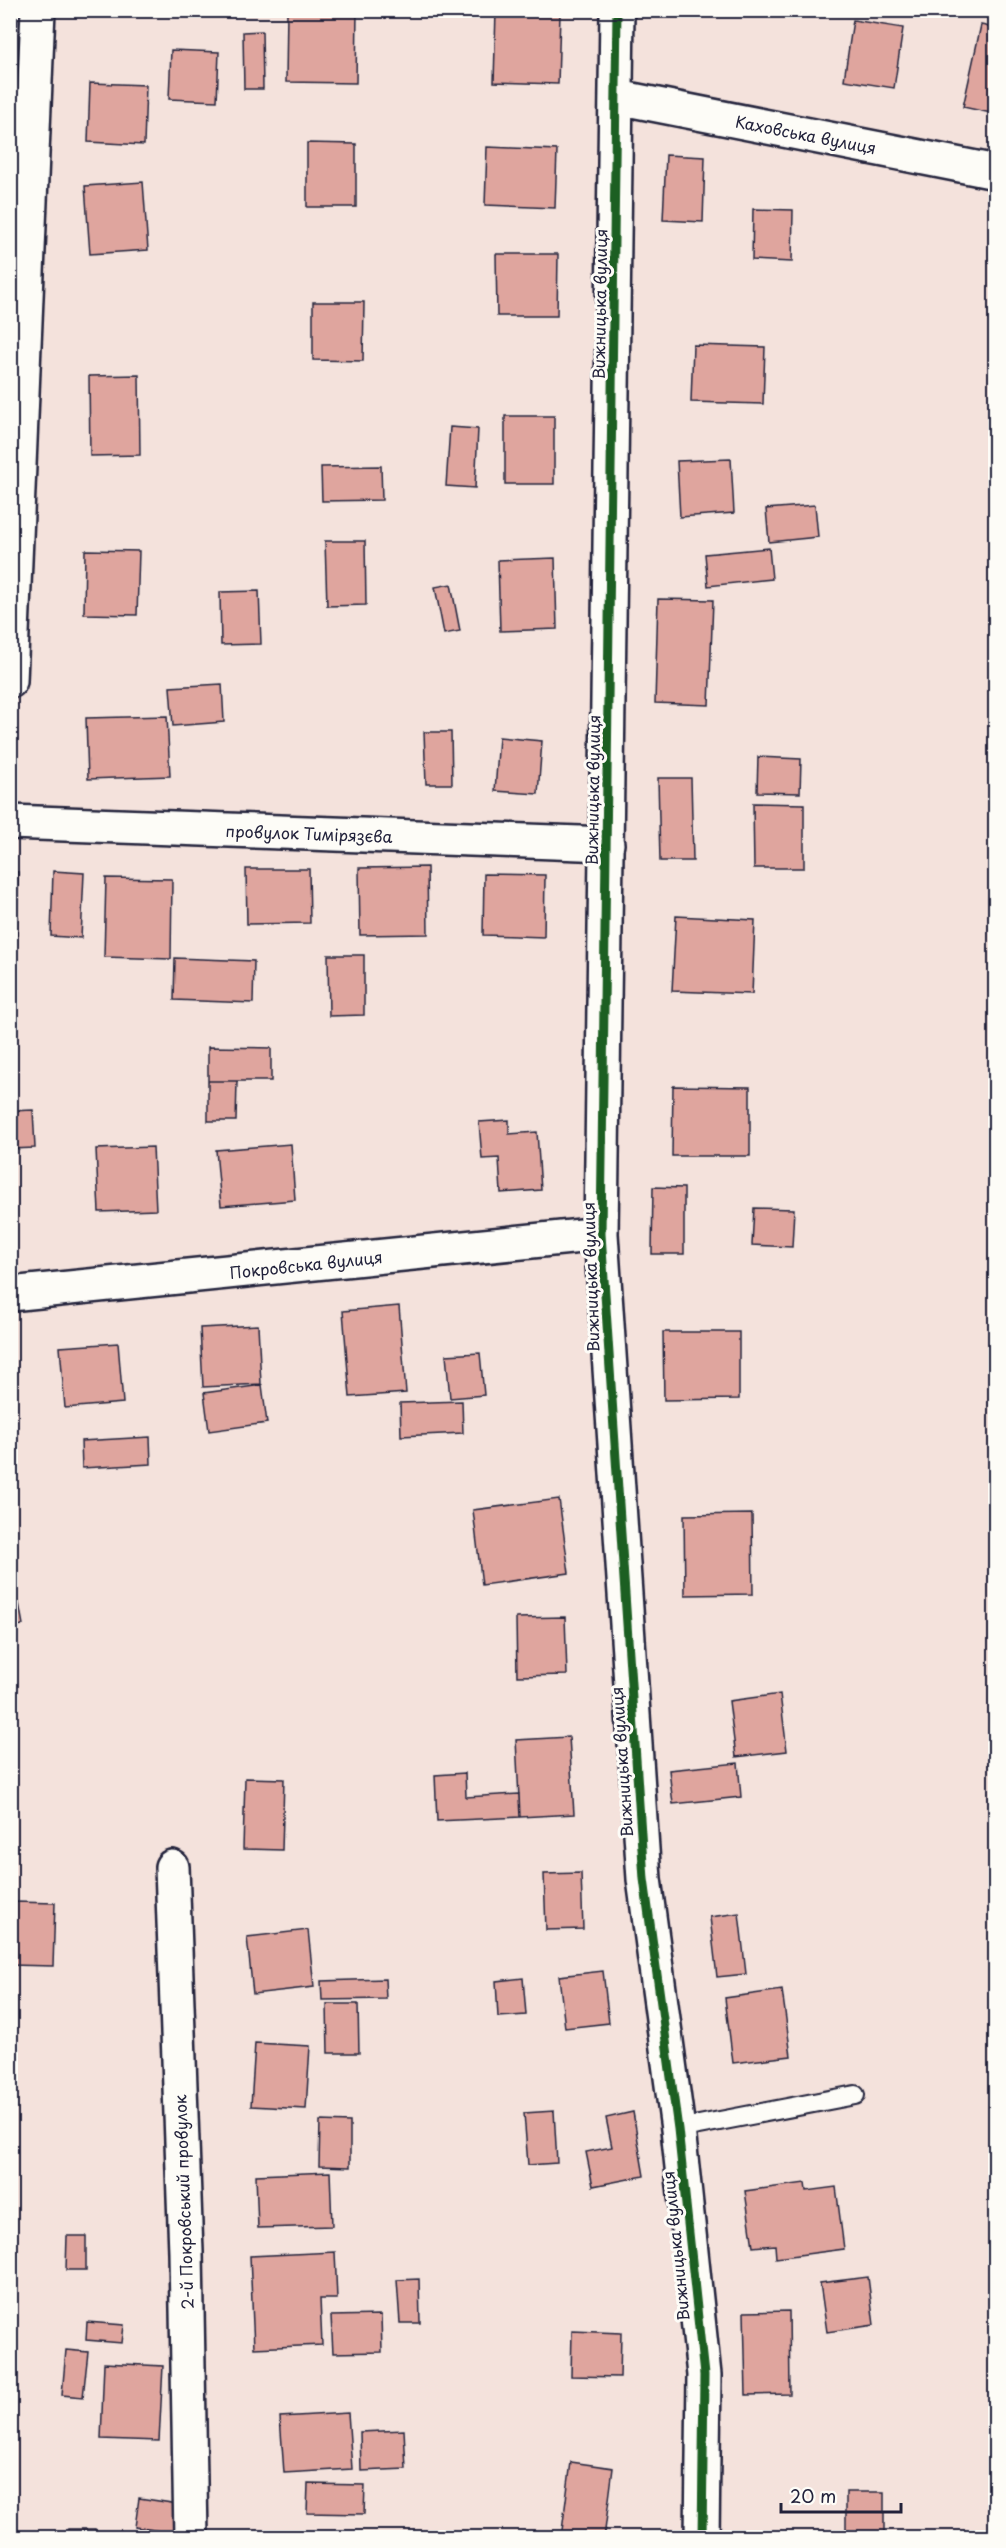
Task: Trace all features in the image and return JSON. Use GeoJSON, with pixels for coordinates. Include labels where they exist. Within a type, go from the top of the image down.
{"type":"FeatureCollection","features":[{"type":"Feature","properties":{"kind":"street"},"geometry":{"type":"LineString","coordinates":[[10,681],[38,10]]}},
{"type":"Feature","properties":{"kind":"street","name":"Вижницька вулиця"},"geometry":{"type":"LineString","coordinates":[[617,10],[601,1234],[644,1879],[678,2129],[704,2375],[702,2538]]}},
{"type":"Feature","properties":{"kind":"street","name":"Каховська вулиця"},"geometry":{"type":"LineString","coordinates":[[617,97],[996,172]]}},
{"type":"Feature","properties":{"kind":"street","name":"провулок Тимірязєва"},"geometry":{"type":"LineString","coordinates":[[10,822],[607,844]]}},
{"type":"Feature","properties":{"kind":"street","name":"Покровська вулиця"},"geometry":{"type":"LineString","coordinates":[[10,1294],[601,1234]]}},
{"type":"Feature","properties":{"kind":"street","name":"2-й Покровський провулок"},"geometry":{"type":"LineString","coordinates":[[172,1867],[186,2252],[191,2538]]}},
{"type":"Feature","properties":{"kind":"lane"},"geometry":{"type":"LineString","coordinates":[[678,2129],[855,2095]]}},
{"type":"Feature","properties":{"kind":"building"},"geometry":{"type":"Polygon","coordinates":[[[287,10],[357,10],[356,83],[286,82],[287,10]]]}},
{"type":"Feature","properties":{"kind":"building"},"geometry":{"type":"Polygon","coordinates":[[[496,11],[560,13],[558,84],[494,82],[496,11]]]}},
{"type":"Feature","properties":{"kind":"building"},"geometry":{"type":"Polygon","coordinates":[[[853,20],[903,28],[894,88],[844,80],[853,20]]]}},
{"type":"Feature","properties":{"kind":"building"},"geometry":{"type":"Polygon","coordinates":[[[981,25],[996,28],[996,114],[963,107],[981,25]]]}},
{"type":"Feature","properties":{"kind":"building"},"geometry":{"type":"Polygon","coordinates":[[[262,31],[263,89],[244,89],[243,32],[262,31]]]}},
{"type":"Feature","properties":{"kind":"building"},"geometry":{"type":"Polygon","coordinates":[[[171,50],[219,52],[217,101],[169,99],[171,50]]]}},
{"type":"Feature","properties":{"kind":"building"},"geometry":{"type":"Polygon","coordinates":[[[90,83],[146,85],[144,145],[88,142],[90,83]]]}},
{"type":"Feature","properties":{"kind":"building"},"geometry":{"type":"Polygon","coordinates":[[[307,143],[356,144],[356,207],[307,207],[307,143]]]}},
{"type":"Feature","properties":{"kind":"building"},"geometry":{"type":"Polygon","coordinates":[[[487,147],[557,150],[555,208],[485,205],[487,147]]]}},
{"type":"Feature","properties":{"kind":"building"},"geometry":{"type":"Polygon","coordinates":[[[666,155],[705,157],[703,222],[663,220],[666,155]]]}},
{"type":"Feature","properties":{"kind":"building"},"geometry":{"type":"Polygon","coordinates":[[[143,182],[148,250],[90,254],[85,186],[143,182]]]}},
{"type":"Feature","properties":{"kind":"building"},"geometry":{"type":"Polygon","coordinates":[[[753,209],[793,210],[792,262],[752,260],[753,209]]]}},
{"type":"Feature","properties":{"kind":"building"},"geometry":{"type":"Polygon","coordinates":[[[496,254],[558,254],[557,316],[497,316],[496,254]]]}},
{"type":"Feature","properties":{"kind":"building"},"geometry":{"type":"Polygon","coordinates":[[[313,302],[364,302],[363,361],[313,360],[313,302]]]}},
{"type":"Feature","properties":{"kind":"building"},"geometry":{"type":"Polygon","coordinates":[[[693,345],[765,347],[763,404],[691,402],[693,345]]]}},
{"type":"Feature","properties":{"kind":"building"},"geometry":{"type":"Polygon","coordinates":[[[139,375],[140,455],[90,456],[89,376],[139,375]]]}},
{"type":"Feature","properties":{"kind":"building"},"geometry":{"type":"Polygon","coordinates":[[[505,416],[554,416],[554,484],[505,484],[505,416]]]}},
{"type":"Feature","properties":{"kind":"building"},"geometry":{"type":"Polygon","coordinates":[[[450,427],[478,429],[475,488],[446,486],[450,427]]]}},
{"type":"Feature","properties":{"kind":"building"},"geometry":{"type":"Polygon","coordinates":[[[731,459],[734,513],[680,517],[677,461],[731,459]]]}},
{"type":"Feature","properties":{"kind":"building"},"geometry":{"type":"Polygon","coordinates":[[[381,466],[382,500],[322,501],[321,467],[381,466]]]}},
{"type":"Feature","properties":{"kind":"building"},"geometry":{"type":"Polygon","coordinates":[[[815,505],[818,537],[769,542],[766,509],[815,505]]]}},
{"type":"Feature","properties":{"kind":"building"},"geometry":{"type":"Polygon","coordinates":[[[325,541],[365,541],[366,605],[327,606],[325,541]]]}},
{"type":"Feature","properties":{"kind":"building"},"geometry":{"type":"Polygon","coordinates":[[[769,548],[772,579],[708,586],[705,554],[769,548]]]}},
{"type":"Feature","properties":{"kind":"building"},"geometry":{"type":"Polygon","coordinates":[[[85,550],[139,551],[137,615],[84,614],[85,550]]]}},
{"type":"Feature","properties":{"kind":"building"},"geometry":{"type":"Polygon","coordinates":[[[555,558],[557,629],[500,631],[498,560],[555,558]]]}},
{"type":"Feature","properties":{"kind":"building"},"geometry":{"type":"Polygon","coordinates":[[[451,584],[460,631],[444,634],[435,587],[451,584]]]}},
{"type":"Feature","properties":{"kind":"building"},"geometry":{"type":"Polygon","coordinates":[[[259,591],[261,644],[221,645],[220,592],[259,591]]]}},
{"type":"Feature","properties":{"kind":"building"},"geometry":{"type":"Polygon","coordinates":[[[658,599],[713,600],[709,705],[655,703],[658,599]]]}},
{"type":"Feature","properties":{"kind":"building"},"geometry":{"type":"Polygon","coordinates":[[[222,684],[224,722],[173,726],[170,687],[222,684]]]}},
{"type":"Feature","properties":{"kind":"building"},"geometry":{"type":"Polygon","coordinates":[[[167,716],[170,776],[88,779],[86,718],[167,716]]]}},
{"type":"Feature","properties":{"kind":"building"},"geometry":{"type":"Polygon","coordinates":[[[424,732],[451,732],[452,784],[426,784],[424,732]]]}},
{"type":"Feature","properties":{"kind":"building"},"geometry":{"type":"Polygon","coordinates":[[[499,737],[542,741],[538,794],[495,791],[499,737]]]}},
{"type":"Feature","properties":{"kind":"building"},"geometry":{"type":"Polygon","coordinates":[[[758,757],[801,759],[800,793],[757,792],[758,757]]]}},
{"type":"Feature","properties":{"kind":"building"},"geometry":{"type":"Polygon","coordinates":[[[658,778],[691,778],[693,861],[660,861],[658,778]]]}},
{"type":"Feature","properties":{"kind":"building"},"geometry":{"type":"Polygon","coordinates":[[[753,803],[804,804],[804,868],[754,868],[753,803]]]}},
{"type":"Feature","properties":{"kind":"building"},"geometry":{"type":"Polygon","coordinates":[[[427,867],[428,934],[360,935],[359,868],[427,867]]]}},
{"type":"Feature","properties":{"kind":"building"},"geometry":{"type":"Polygon","coordinates":[[[246,869],[309,869],[310,923],[247,924],[246,869]]]}},
{"type":"Feature","properties":{"kind":"building"},"geometry":{"type":"Polygon","coordinates":[[[10,871],[18,872],[17,945],[10,945],[10,871]]]}},
{"type":"Feature","properties":{"kind":"building"},"geometry":{"type":"Polygon","coordinates":[[[53,871],[84,873],[81,938],[51,936],[53,871]]]}},
{"type":"Feature","properties":{"kind":"building"},"geometry":{"type":"Polygon","coordinates":[[[484,874],[545,875],[544,937],[483,935],[484,874]]]}},
{"type":"Feature","properties":{"kind":"building"},"geometry":{"type":"Polygon","coordinates":[[[106,878],[172,879],[171,959],[104,957],[106,878]]]}},
{"type":"Feature","properties":{"kind":"building"},"geometry":{"type":"Polygon","coordinates":[[[676,916],[755,920],[752,994],[672,991],[676,916]]]}},
{"type":"Feature","properties":{"kind":"building"},"geometry":{"type":"Polygon","coordinates":[[[328,955],[364,955],[364,1015],[329,1016],[328,955]]]}},
{"type":"Feature","properties":{"kind":"building"},"geometry":{"type":"Polygon","coordinates":[[[10,958],[15,958],[17,1016],[10,1016],[10,958]]]}},
{"type":"Feature","properties":{"kind":"building"},"geometry":{"type":"Polygon","coordinates":[[[175,958],[254,961],[253,1003],[174,1000],[175,958]]]}},
{"type":"Feature","properties":{"kind":"building"},"geometry":{"type":"Polygon","coordinates":[[[208,1047],[271,1048],[271,1081],[208,1081],[208,1047]]]}},
{"type":"Feature","properties":{"kind":"building"},"geometry":{"type":"Polygon","coordinates":[[[208,1081],[237,1081],[236,1121],[208,1121],[208,1081]]]}},
{"type":"Feature","properties":{"kind":"building"},"geometry":{"type":"Polygon","coordinates":[[[673,1086],[750,1087],[750,1156],[672,1156],[673,1086]]]}},
{"type":"Feature","properties":{"kind":"building"},"geometry":{"type":"Polygon","coordinates":[[[33,1110],[35,1148],[10,1149],[10,1111],[33,1110]]]}},
{"type":"Feature","properties":{"kind":"building"},"geometry":{"type":"Polygon","coordinates":[[[509,1120],[509,1134],[537,1132],[541,1190],[501,1193],[499,1158],[482,1159],[479,1122],[509,1120]]]}},
{"type":"Feature","properties":{"kind":"building"},"geometry":{"type":"Polygon","coordinates":[[[291,1144],[295,1200],[221,1206],[216,1150],[291,1144]]]}},
{"type":"Feature","properties":{"kind":"building"},"geometry":{"type":"Polygon","coordinates":[[[153,1147],[156,1210],[99,1212],[96,1149],[153,1147]]]}},
{"type":"Feature","properties":{"kind":"building"},"geometry":{"type":"Polygon","coordinates":[[[653,1187],[684,1188],[684,1254],[652,1254],[653,1187]]]}},
{"type":"Feature","properties":{"kind":"building"},"geometry":{"type":"Polygon","coordinates":[[[754,1208],[794,1209],[792,1247],[752,1245],[754,1208]]]}},
{"type":"Feature","properties":{"kind":"building"},"geometry":{"type":"Polygon","coordinates":[[[399,1306],[406,1393],[350,1397],[343,1311],[399,1306]]]}},
{"type":"Feature","properties":{"kind":"building"},"geometry":{"type":"Polygon","coordinates":[[[258,1325],[261,1384],[203,1387],[200,1328],[258,1325]]]}},
{"type":"Feature","properties":{"kind":"building"},"geometry":{"type":"Polygon","coordinates":[[[663,1332],[739,1332],[739,1399],[664,1400],[663,1332]]]}},
{"type":"Feature","properties":{"kind":"building"},"geometry":{"type":"Polygon","coordinates":[[[118,1343],[123,1403],[65,1408],[60,1347],[118,1343]]]}},
{"type":"Feature","properties":{"kind":"building"},"geometry":{"type":"Polygon","coordinates":[[[480,1353],[484,1395],[450,1398],[446,1355],[480,1353]]]}},
{"type":"Feature","properties":{"kind":"building"},"geometry":{"type":"Polygon","coordinates":[[[262,1385],[267,1423],[209,1431],[204,1393],[262,1385]]]}},
{"type":"Feature","properties":{"kind":"building"},"geometry":{"type":"Polygon","coordinates":[[[462,1401],[463,1433],[401,1436],[400,1403],[462,1401]]]}},
{"type":"Feature","properties":{"kind":"building"},"geometry":{"type":"Polygon","coordinates":[[[150,1437],[151,1464],[82,1468],[81,1441],[150,1437]]]}},
{"type":"Feature","properties":{"kind":"building"},"geometry":{"type":"Polygon","coordinates":[[[559,1499],[569,1573],[482,1585],[473,1510],[559,1499]]]}},
{"type":"Feature","properties":{"kind":"building"},"geometry":{"type":"Polygon","coordinates":[[[752,1514],[753,1594],[685,1595],[684,1515],[752,1514]]]}},
{"type":"Feature","properties":{"kind":"building"},"geometry":{"type":"Polygon","coordinates":[[[19,1603],[23,1625],[10,1628],[10,1605],[19,1603]]]}},
{"type":"Feature","properties":{"kind":"building"},"geometry":{"type":"Polygon","coordinates":[[[565,1617],[567,1675],[517,1676],[516,1618],[565,1617]]]}},
{"type":"Feature","properties":{"kind":"building"},"geometry":{"type":"Polygon","coordinates":[[[780,1694],[787,1751],[736,1757],[729,1701],[780,1694]]]}},
{"type":"Feature","properties":{"kind":"building"},"geometry":{"type":"Polygon","coordinates":[[[569,1737],[574,1814],[520,1817],[516,1740],[569,1737]]]}},
{"type":"Feature","properties":{"kind":"building"},"geometry":{"type":"Polygon","coordinates":[[[738,1763],[741,1797],[673,1804],[669,1770],[738,1763]]]}},
{"type":"Feature","properties":{"kind":"building"},"geometry":{"type":"Polygon","coordinates":[[[465,1773],[466,1797],[519,1794],[520,1817],[437,1821],[435,1775],[465,1773]]]}},
{"type":"Feature","properties":{"kind":"building"},"geometry":{"type":"Polygon","coordinates":[[[245,1778],[284,1779],[282,1850],[243,1849],[245,1778]]]}},
{"type":"Feature","properties":{"kind":"building"},"geometry":{"type":"Polygon","coordinates":[[[581,1873],[583,1929],[546,1930],[544,1874],[581,1873]]]}},
{"type":"Feature","properties":{"kind":"building"},"geometry":{"type":"Polygon","coordinates":[[[14,1902],[55,1903],[53,1966],[10,1965],[10,1924],[13,1924],[14,1902]]]}},
{"type":"Feature","properties":{"kind":"building"},"geometry":{"type":"Polygon","coordinates":[[[739,1913],[746,1974],[717,1977],[710,1917],[739,1913]]]}},
{"type":"Feature","properties":{"kind":"building"},"geometry":{"type":"Polygon","coordinates":[[[308,1930],[314,1987],[253,1994],[247,1937],[308,1930]]]}},
{"type":"Feature","properties":{"kind":"building"},"geometry":{"type":"Polygon","coordinates":[[[603,1971],[609,2023],[565,2028],[559,1976],[603,1971]]]}},
{"type":"Feature","properties":{"kind":"building"},"geometry":{"type":"Polygon","coordinates":[[[523,1978],[526,2015],[498,2017],[496,1981],[523,1978]]]}},
{"type":"Feature","properties":{"kind":"building"},"geometry":{"type":"Polygon","coordinates":[[[385,1979],[386,1999],[322,2000],[321,1981],[385,1979]]]}},
{"type":"Feature","properties":{"kind":"building"},"geometry":{"type":"Polygon","coordinates":[[[782,1990],[791,2056],[733,2063],[725,1998],[782,1990]]]}},
{"type":"Feature","properties":{"kind":"building"},"geometry":{"type":"Polygon","coordinates":[[[327,2004],[358,2004],[359,2053],[328,2053],[327,2004]]]}},
{"type":"Feature","properties":{"kind":"building"},"geometry":{"type":"Polygon","coordinates":[[[255,2043],[310,2046],[306,2109],[251,2106],[255,2043]]]}},
{"type":"Feature","properties":{"kind":"building"},"geometry":{"type":"Polygon","coordinates":[[[554,2111],[557,2163],[528,2165],[524,2113],[554,2111]]]}},
{"type":"Feature","properties":{"kind":"building"},"geometry":{"type":"Polygon","coordinates":[[[633,2112],[644,2176],[593,2186],[586,2152],[612,2147],[606,2118],[633,2112]]]}},
{"type":"Feature","properties":{"kind":"building"},"geometry":{"type":"Polygon","coordinates":[[[320,2121],[350,2122],[350,2167],[319,2166],[320,2121]]]}},
{"type":"Feature","properties":{"kind":"building"},"geometry":{"type":"Polygon","coordinates":[[[330,2172],[332,2226],[258,2228],[256,2175],[330,2172]]]}},
{"type":"Feature","properties":{"kind":"building"},"geometry":{"type":"Polygon","coordinates":[[[805,2183],[806,2191],[836,2187],[844,2249],[776,2258],[775,2245],[753,2247],[745,2191],[805,2183]]]}},
{"type":"Feature","properties":{"kind":"building"},"geometry":{"type":"Polygon","coordinates":[[[67,2236],[86,2236],[86,2270],[66,2270],[67,2236]]]}},
{"type":"Feature","properties":{"kind":"building"},"geometry":{"type":"Polygon","coordinates":[[[335,2252],[337,2299],[320,2299],[322,2345],[254,2348],[250,2256],[335,2252]]]}},
{"type":"Feature","properties":{"kind":"building"},"geometry":{"type":"Polygon","coordinates":[[[868,2277],[874,2325],[827,2332],[820,2283],[868,2277]]]}},
{"type":"Feature","properties":{"kind":"building"},"geometry":{"type":"Polygon","coordinates":[[[419,2279],[420,2323],[400,2323],[397,2280],[419,2279]]]}},
{"type":"Feature","properties":{"kind":"building"},"geometry":{"type":"Polygon","coordinates":[[[789,2311],[790,2394],[746,2395],[744,2312],[789,2311]]]}},
{"type":"Feature","properties":{"kind":"building"},"geometry":{"type":"Polygon","coordinates":[[[381,2315],[382,2352],[333,2353],[331,2316],[381,2315]]]}},
{"type":"Feature","properties":{"kind":"building"},"geometry":{"type":"Polygon","coordinates":[[[87,2322],[124,2325],[122,2343],[86,2340],[87,2322]]]}},
{"type":"Feature","properties":{"kind":"building"},"geometry":{"type":"Polygon","coordinates":[[[572,2331],[621,2333],[620,2377],[571,2376],[572,2331]]]}},
{"type":"Feature","properties":{"kind":"building"},"geometry":{"type":"Polygon","coordinates":[[[66,2350],[88,2352],[83,2397],[62,2395],[66,2350]]]}},
{"type":"Feature","properties":{"kind":"building"},"geometry":{"type":"Polygon","coordinates":[[[104,2363],[163,2366],[159,2441],[101,2439],[104,2363]]]}},
{"type":"Feature","properties":{"kind":"building"},"geometry":{"type":"Polygon","coordinates":[[[348,2413],[352,2469],[284,2473],[280,2417],[348,2413]]]}},
{"type":"Feature","properties":{"kind":"building"},"geometry":{"type":"Polygon","coordinates":[[[404,2430],[406,2469],[361,2471],[360,2432],[404,2430]]]}},
{"type":"Feature","properties":{"kind":"building"},"geometry":{"type":"Polygon","coordinates":[[[571,2462],[613,2468],[604,2538],[561,2538],[571,2462]]]}},
{"type":"Feature","properties":{"kind":"building"},"geometry":{"type":"Polygon","coordinates":[[[308,2484],[365,2485],[364,2514],[307,2513],[308,2484]]]}},
{"type":"Feature","properties":{"kind":"building"},"geometry":{"type":"Polygon","coordinates":[[[846,2492],[884,2492],[884,2538],[846,2538],[846,2492]]]}},
{"type":"Feature","properties":{"kind":"building"},"geometry":{"type":"Polygon","coordinates":[[[139,2498],[178,2504],[173,2533],[135,2527],[139,2498]]]}},
{"type":"Feature","properties":{"kind":"building"},"geometry":{"type":"Polygon","coordinates":[[[68,2529],[95,2529],[95,2538],[68,2538],[68,2529]]]}},
{"type":"Feature","properties":{"kind":"building"},"geometry":{"type":"Polygon","coordinates":[[[308,2534],[308,2538],[228,2538],[228,2535],[308,2534]]]}},
{"type":"Feature","properties":{"kind":"cycle path"},"geometry":{"type":"LineString","coordinates":[[617,10],[601,1234],[644,1879],[678,2129],[704,2375],[702,2538]]}}]}
